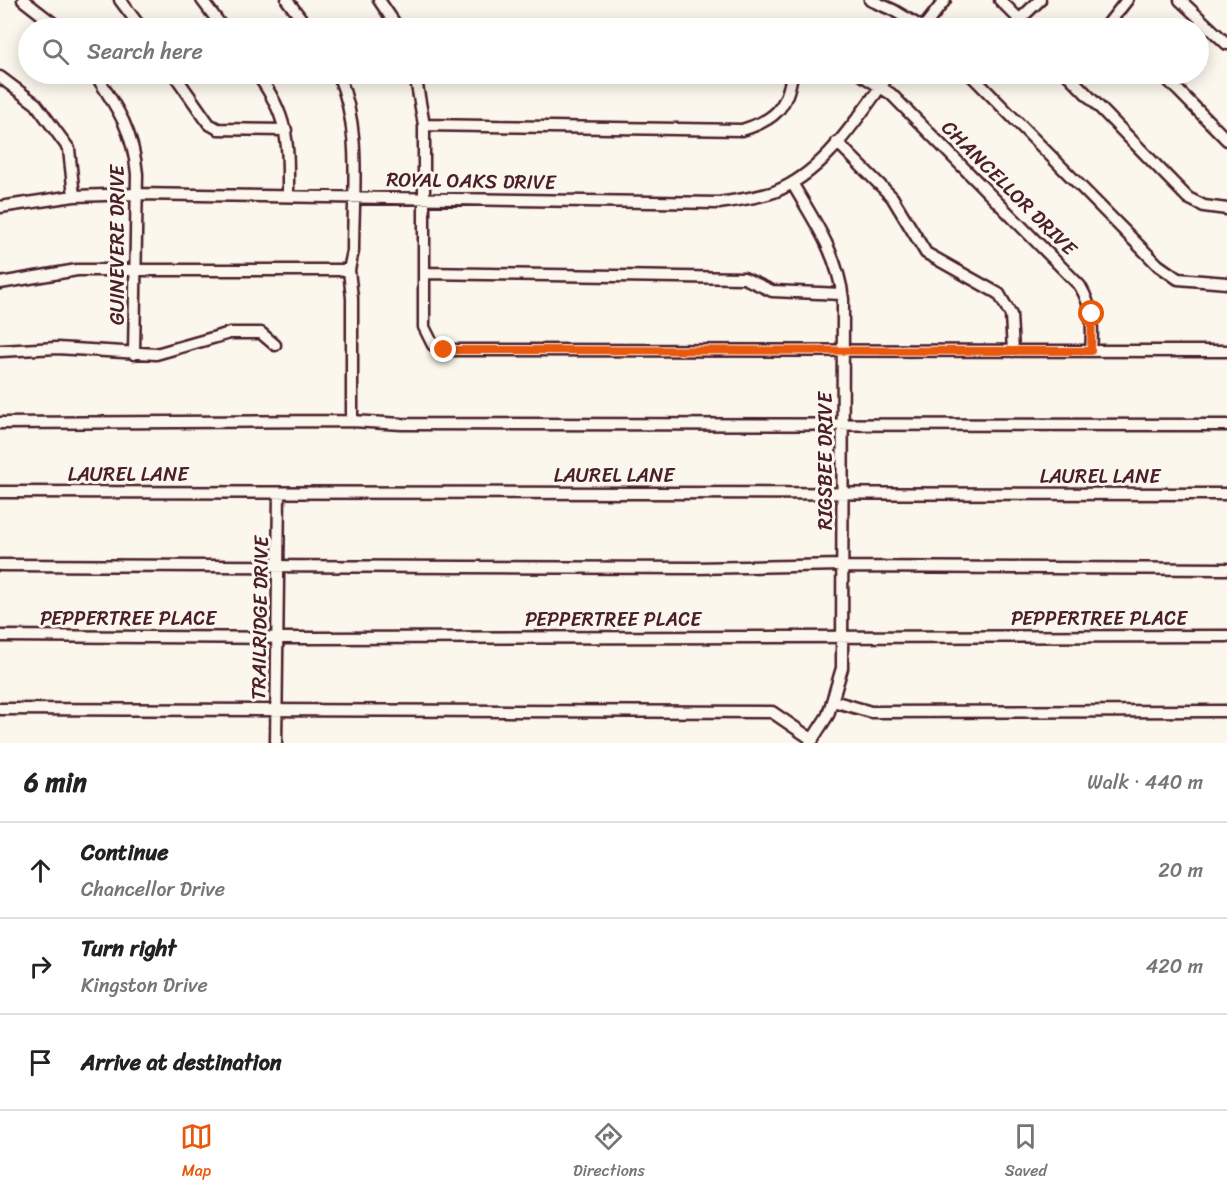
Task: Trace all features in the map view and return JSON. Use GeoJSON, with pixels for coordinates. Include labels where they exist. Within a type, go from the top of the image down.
{"type":"FeatureCollection","features":[{"type":"Feature","properties":{"kind":"street"},"geometry":{"type":"LineString","coordinates":[[120,0],[134,18]]}},
{"type":"Feature","properties":{"kind":"street"},"geometry":{"type":"LineString","coordinates":[[202,0],[216,18]]}},
{"type":"Feature","properties":{"kind":"street"},"geometry":{"type":"LineString","coordinates":[[287,0],[300,18]]}},
{"type":"Feature","properties":{"kind":"street"},"geometry":{"type":"LineString","coordinates":[[379,0],[391,18]]}},
{"type":"Feature","properties":{"kind":"street"},"geometry":{"type":"LineString","coordinates":[[870,0],[908,18]]}},
{"type":"Feature","properties":{"kind":"street"},"geometry":{"type":"LineString","coordinates":[[932,18],[945,0]]}},
{"type":"Feature","properties":{"kind":"street"},"geometry":{"type":"LineString","coordinates":[[1000,0],[1019,18]]}},
{"type":"Feature","properties":{"kind":"street"},"geometry":{"type":"LineString","coordinates":[[1021,18],[1040,0]]}},
{"type":"Feature","properties":{"kind":"street"},"geometry":{"type":"LineString","coordinates":[[1117,18],[1127,0]]}},
{"type":"Feature","properties":{"kind":"street"},"geometry":{"type":"LineString","coordinates":[[1180,0],[1199,18]]}},
{"type":"Feature","properties":{"kind":"street"},"geometry":{"type":"LineString","coordinates":[[25,1],[46,18]]}},
{"type":"Feature","properties":{"kind":"street"},"geometry":{"type":"LineString","coordinates":[[1209,27],[1227,44]]}},
{"type":"Feature","properties":{"kind":"street"},"geometry":{"type":"LineString","coordinates":[[0,77],[36,104],[69,149],[74,196]]}},
{"type":"Feature","properties":{"kind":"street","name":"GUINEVERE DRIVE"},"geometry":{"type":"LineString","coordinates":[[102,84],[122,114],[130,134],[135,157],[134,354]]}},
{"type":"Feature","properties":{"kind":"street"},"geometry":{"type":"LineString","coordinates":[[181,84],[210,124],[218,129],[286,130]]}},
{"type":"Feature","properties":{"kind":"street"},"geometry":{"type":"LineString","coordinates":[[263,84],[279,109],[286,130],[288,196]]}},
{"type":"Feature","properties":{"kind":"street"},"geometry":{"type":"LineString","coordinates":[[342,84],[349,99],[355,129],[353,251],[349,270],[352,298],[352,421]]}},
{"type":"Feature","properties":{"kind":"street"},"geometry":{"type":"LineString","coordinates":[[418,84],[424,125],[423,319],[426,335],[433,345],[444,350],[1227,351]]}},
{"type":"Feature","properties":{"kind":"street"},"geometry":{"type":"LineString","coordinates":[[424,125],[742,130],[760,125],[774,116],[788,99],[790,84]]}},
{"type":"Feature","properties":{"kind":"street","name":"CHANCELLOR DRIVE"},"geometry":{"type":"LineString","coordinates":[[875,84],[891,94],[1080,286],[1089,302],[1092,314],[1091,351]]}},
{"type":"Feature","properties":{"kind":"street","name":"ROYAL OAKS DRIVE"},"geometry":{"type":"LineString","coordinates":[[0,206],[74,196],[136,194],[719,203],[756,197],[792,183],[812,168],[837,141],[867,107],[882,84]]}},
{"type":"Feature","properties":{"kind":"street"},"geometry":{"type":"LineString","coordinates":[[980,84],[1158,266],[1178,279],[1227,283]]}},
{"type":"Feature","properties":{"kind":"street"},"geometry":{"type":"LineString","coordinates":[[1076,84],[1188,198],[1204,206],[1227,209]]}},
{"type":"Feature","properties":{"kind":"street"},"geometry":{"type":"LineString","coordinates":[[1172,84],[1227,140]]}},
{"type":"Feature","properties":{"kind":"street"},"geometry":{"type":"LineString","coordinates":[[837,141],[891,196],[926,253],[999,294],[1011,315],[1013,351]]}},
{"type":"Feature","properties":{"kind":"street","name":"RIGSBEE DRIVE"},"geometry":{"type":"LineString","coordinates":[[792,183],[830,250],[838,269],[842,294],[842,668],[834,701],[811,742]]}},
{"type":"Feature","properties":{"kind":"street"},"geometry":{"type":"LineString","coordinates":[[0,283],[77,270],[349,270]]}},
{"type":"Feature","properties":{"kind":"street"},"geometry":{"type":"LineString","coordinates":[[425,273],[744,278],[772,291],[842,294]]}},
{"type":"Feature","properties":{"kind":"street"},"geometry":{"type":"LineString","coordinates":[[0,351],[57,348],[156,354],[230,333],[261,333],[275,345]]}},
{"type":"Feature","properties":{"kind":"street"},"geometry":{"type":"LineString","coordinates":[[0,423],[352,421],[402,424],[843,422],[1227,425]]}},
{"type":"Feature","properties":{"kind":"street","name":"LAUREL LANE"},"geometry":{"type":"LineString","coordinates":[[0,492],[1227,494]]}},
{"type":"Feature","properties":{"kind":"street","name":"TRAILRIDGE DRIVE"},"geometry":{"type":"LineString","coordinates":[[276,743],[279,493]]}},
{"type":"Feature","properties":{"kind":"street"},"geometry":{"type":"LineString","coordinates":[[0,565],[1227,569]]}},
{"type":"Feature","properties":{"kind":"street","name":"PEPPERTREE PLACE"},"geometry":{"type":"LineString","coordinates":[[0,636],[1227,636]]}},
{"type":"Feature","properties":{"kind":"street"},"geometry":{"type":"LineString","coordinates":[[834,701],[871,712],[1227,711]]}},
{"type":"Feature","properties":{"kind":"street"},"geometry":{"type":"LineString","coordinates":[[0,709],[772,712],[811,742]]}},
{"type":"Feature","properties":{"kind":"route"},"geometry":{"type":"LineString","coordinates":[[444,350],[1091,351],[1092,314]]}}]}
